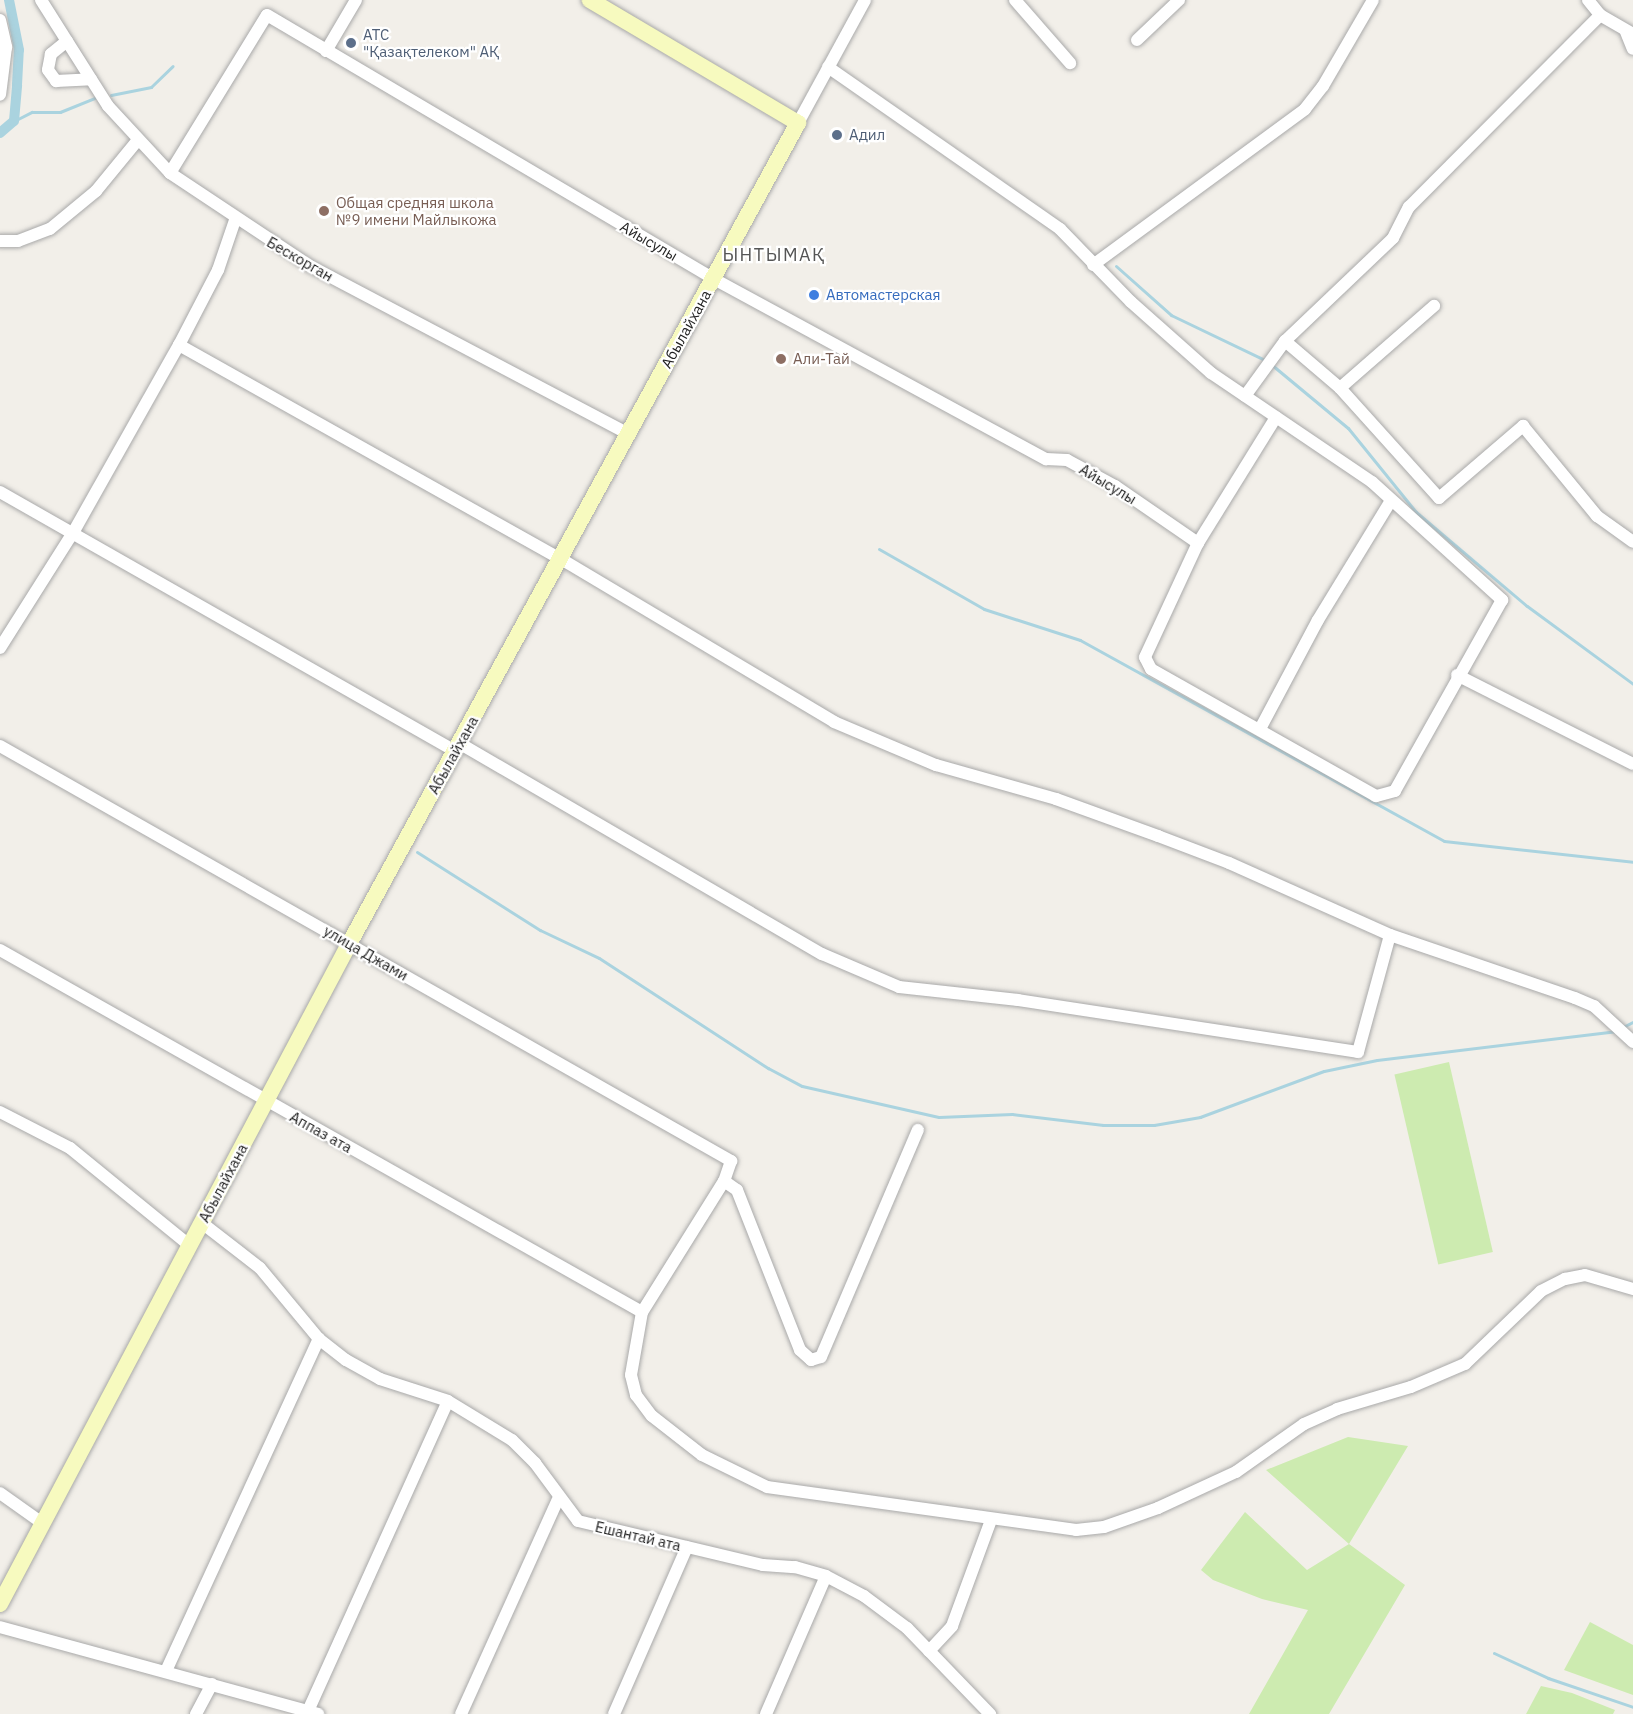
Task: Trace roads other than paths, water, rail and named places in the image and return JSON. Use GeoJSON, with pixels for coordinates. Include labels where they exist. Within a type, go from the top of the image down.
{"type":"FeatureCollection","features":[{"type":"Feature","properties":{"kind":"main road"},"geometry":{"type":"LineString","coordinates":[[590,0],[798,123]]}},
{"type":"Feature","properties":{"kind":"main road","name":"Абылайхана"},"geometry":{"type":"LineString","coordinates":[[0,1604],[349,944],[798,123]]}},
{"type":"Feature","properties":{"kind":"street","name":"Бескорган"},"geometry":{"type":"LineString","coordinates":[[41,0],[91,79],[137,141],[170,173],[235,220],[310,266],[629,434]]}},
{"type":"Feature","properties":{"kind":"street"},"geometry":{"type":"LineString","coordinates":[[326,51],[356,0]]}},
{"type":"Feature","properties":{"kind":"street"},"geometry":{"type":"LineString","coordinates":[[798,123],[865,0]]}},
{"type":"Feature","properties":{"kind":"street"},"geometry":{"type":"LineString","coordinates":[[1015,0],[1070,63]]}},
{"type":"Feature","properties":{"kind":"street"},"geometry":{"type":"LineString","coordinates":[[1137,40],[1179,0]]}},
{"type":"Feature","properties":{"kind":"street"},"geometry":{"type":"LineString","coordinates":[[1094,265],[1305,110],[1323,86],[1373,0]]}},
{"type":"Feature","properties":{"kind":"street"},"geometry":{"type":"LineString","coordinates":[[1588,0],[1600,15],[1630,33],[1633,49]]}},
{"type":"Feature","properties":{"kind":"street","name":"Айысулы"},"geometry":{"type":"LineString","coordinates":[[170,173],[267,15],[714,279],[1046,459],[1067,460],[1115,486],[1198,543]]}},
{"type":"Feature","properties":{"kind":"street"},"geometry":{"type":"LineString","coordinates":[[1245,396],[1286,341],[1393,238],[1409,207],[1600,15]]}},
{"type":"Feature","properties":{"kind":"street"},"geometry":{"type":"LineString","coordinates":[[0,20],[6,47],[0,95]]}},
{"type":"Feature","properties":{"kind":"street"},"geometry":{"type":"LineString","coordinates":[[67,41],[51,54],[48,70],[56,81],[91,79]]}},
{"type":"Feature","properties":{"kind":"street"},"geometry":{"type":"LineString","coordinates":[[828,68],[889,106],[1060,229],[1094,265],[1210,373],[1245,396],[1372,482],[1390,502],[1502,600],[1457,675],[1395,791],[1376,796],[1151,669],[1145,657],[1198,543],[1276,417]]}},
{"type":"Feature","properties":{"kind":"street"},"geometry":{"type":"LineString","coordinates":[[0,242],[18,242],[50,229],[96,191],[137,141]]}},
{"type":"Feature","properties":{"kind":"street"},"geometry":{"type":"LineString","coordinates":[[0,648],[74,531],[179,345],[218,270],[235,220]]}},
{"type":"Feature","properties":{"kind":"street"},"geometry":{"type":"LineString","coordinates":[[1340,388],[1434,306]]}},
{"type":"Feature","properties":{"kind":"street"},"geometry":{"type":"LineString","coordinates":[[1286,341],[1340,388],[1439,498],[1523,426],[1597,516],[1633,542]]}},
{"type":"Feature","properties":{"kind":"street"},"geometry":{"type":"LineString","coordinates":[[179,345],[561,560],[825,717],[881,744],[976,779],[1056,800],[1209,855],[1390,935],[1585,1002],[1633,1040]]}},
{"type":"Feature","properties":{"kind":"street"},"geometry":{"type":"LineString","coordinates":[[0,492],[74,531],[822,954],[899,987],[1018,1000],[1358,1052],[1390,935]]}},
{"type":"Feature","properties":{"kind":"street"},"geometry":{"type":"LineString","coordinates":[[1260,729],[1318,620],[1390,502]]}},
{"type":"Feature","properties":{"kind":"street"},"geometry":{"type":"LineString","coordinates":[[1457,675],[1633,764]]}},
{"type":"Feature","properties":{"kind":"street","name":"улица Джами"},"geometry":{"type":"LineString","coordinates":[[0,746],[731,1161],[724,1181]]}},
{"type":"Feature","properties":{"kind":"street","name":"Аппаз ата"},"geometry":{"type":"LineString","coordinates":[[0,950],[642,1312]]}},
{"type":"Feature","properties":{"kind":"street"},"geometry":{"type":"LineString","coordinates":[[0,1112],[70,1148],[190,1246]]}},
{"type":"Feature","properties":{"kind":"street"},"geometry":{"type":"LineString","coordinates":[[918,1130],[821,1357],[811,1360],[800,1350],[737,1190],[724,1181],[642,1312],[632,1375],[636,1395],[652,1416],[702,1455],[768,1487],[991,1520],[1076,1530],[1104,1527],[1147,1512],[1236,1472],[1304,1424],[1465,1364],[1541,1291],[1565,1279],[1585,1275],[1633,1289]]}},
{"type":"Feature","properties":{"kind":"street","name":"Ешантай ата"},"geometry":{"type":"LineString","coordinates":[[202,1223],[260,1268],[319,1340],[380,1379],[447,1401],[512,1440],[535,1463],[558,1499],[578,1521],[763,1565],[795,1567],[826,1576],[864,1596],[907,1628],[990,1714]]}},
{"type":"Feature","properties":{"kind":"street"},"geometry":{"type":"LineString","coordinates":[[166,1671],[319,1340]]}},
{"type":"Feature","properties":{"kind":"street"},"geometry":{"type":"LineString","coordinates":[[0,1627],[313,1712],[447,1401]]}},
{"type":"Feature","properties":{"kind":"street"},"geometry":{"type":"LineString","coordinates":[[0,1493],[42,1523]]}},
{"type":"Feature","properties":{"kind":"street"},"geometry":{"type":"LineString","coordinates":[[461,1714],[558,1499]]}},
{"type":"Feature","properties":{"kind":"street"},"geometry":{"type":"LineString","coordinates":[[929,1651],[952,1626],[991,1520]]}},
{"type":"Feature","properties":{"kind":"street"},"geometry":{"type":"LineString","coordinates":[[614,1714],[687,1547]]}},
{"type":"Feature","properties":{"kind":"street"},"geometry":{"type":"LineString","coordinates":[[766,1714],[826,1576]]}},
{"type":"Feature","properties":{"kind":"street"},"geometry":{"type":"LineString","coordinates":[[196,1714],[212,1684]]}},
{"type":"Feature","properties":{"kind":"waterway"},"geometry":{"type":"LineString","coordinates":[[0,133],[14,121],[17,85],[19,50],[9,0]]}},
{"type":"Feature","properties":{"kind":"waterway"},"geometry":{"type":"LineString","coordinates":[[111,95],[151,87],[173,66]]}},
{"type":"Feature","properties":{"kind":"waterway"},"geometry":{"type":"LineString","coordinates":[[14,121],[32,112],[60,112],[94,98]]}},
{"type":"Feature","properties":{"kind":"waterway"},"geometry":{"type":"LineString","coordinates":[[1116,266],[1171,315],[1267,361]]}},
{"type":"Feature","properties":{"kind":"waterway"},"geometry":{"type":"LineString","coordinates":[[1272,365],[1348,428],[1416,512],[1527,606],[1633,684]]}},
{"type":"Feature","properties":{"kind":"waterway"},"geometry":{"type":"LineString","coordinates":[[879,549],[984,609],[1080,640],[1444,841],[1633,862]]}},
{"type":"Feature","properties":{"kind":"waterway"},"geometry":{"type":"LineString","coordinates":[[417,852],[540,930],[599,958],[768,1068],[802,1086],[939,1117],[1012,1114],[1103,1125],[1154,1125],[1200,1117],[1324,1071],[1377,1060],[1615,1031]]}},
{"type":"Feature","properties":{"kind":"waterway"},"geometry":{"type":"LineString","coordinates":[[1621,1028],[1633,1022]]}},
{"type":"Feature","properties":{"kind":"waterway"},"geometry":{"type":"LineString","coordinates":[[1494,1653],[1548,1678],[1633,1707]]}},
{"type":"Feature","properties":{"kind":"place","name":"АТС \"Қазақтелеком\" АҚ"},"geometry":{"type":"Point","coordinates":[351,43]}},
{"type":"Feature","properties":{"kind":"place","name":"Адил"},"geometry":{"type":"Point","coordinates":[837,135]}},
{"type":"Feature","properties":{"kind":"place","name":"Общая средняя школа №9 имени Майлыкожа"},"geometry":{"type":"Point","coordinates":[324,211]}},
{"type":"Feature","properties":{"kind":"place","name":"Автомастерская"},"geometry":{"type":"Point","coordinates":[814,295]}},
{"type":"Feature","properties":{"kind":"place","name":"Али-Тай"},"geometry":{"type":"Point","coordinates":[781,359]}},
{"type":"Feature","properties":{"kind":"district","name":"ЫНТЫМАҚ"},"geometry":{"type":"Point","coordinates":[774,255]}}]}
